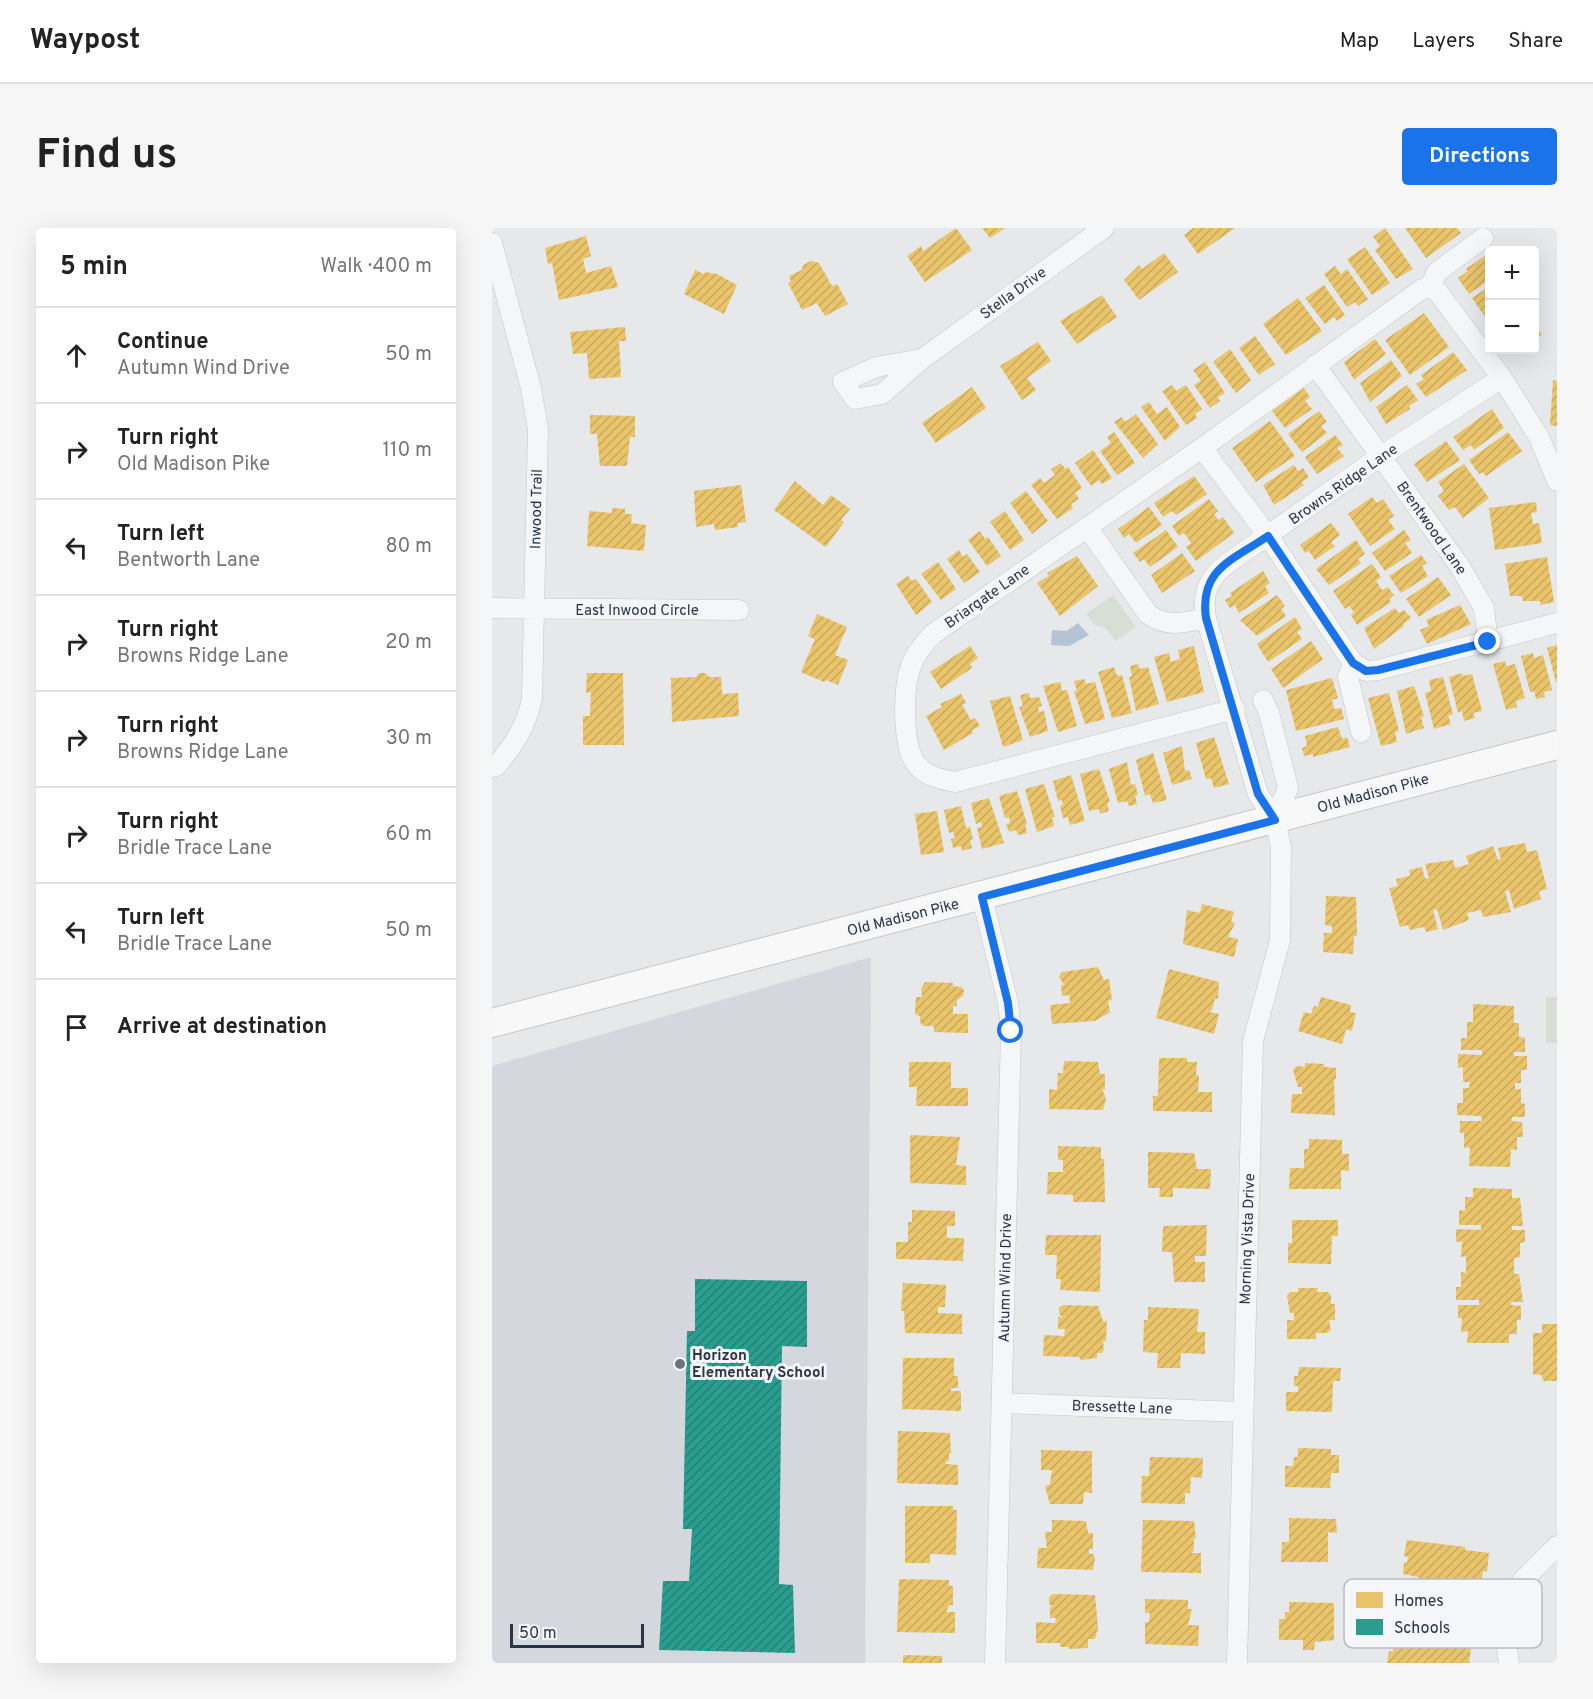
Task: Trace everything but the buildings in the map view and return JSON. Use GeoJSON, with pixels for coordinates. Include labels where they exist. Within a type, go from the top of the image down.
{"type":"FeatureCollection","features":[{"type":"Feature","properties":{"kind":"main road","name":"Old Madison Pike"},"geometry":{"type":"LineString","coordinates":[[492,1023],[982,897],[1557,745]]}},
{"type":"Feature","properties":{"kind":"street","name":"Stella Drive"},"geometry":{"type":"LineString","coordinates":[[922,359],[1104,228]]}},
{"type":"Feature","properties":{"kind":"street"},"geometry":{"type":"LineString","coordinates":[[1483,238],[1437,272],[1429,288],[1437,291],[1502,378],[1539,436],[1557,481]]}},
{"type":"Feature","properties":{"kind":"street","name":"Inwood Trail"},"geometry":{"type":"LineString","coordinates":[[492,243],[531,388],[538,429],[532,698],[529,716],[518,737],[493,768]]}},
{"type":"Feature","properties":{"kind":"street","name":"Briargate Lane"},"geometry":{"type":"LineString","coordinates":[[1234,709],[969,780],[940,779],[927,774],[916,765],[907,738],[907,690],[910,669],[920,648],[933,634],[1202,448],[1422,289],[1429,288]]}},
{"type":"Feature","properties":{"kind":"street","name":"Brentwood Lane"},"geometry":{"type":"LineString","coordinates":[[1315,365],[1469,582],[1484,608],[1488,642]]}},
{"type":"Feature","properties":{"kind":"street","name":"Browns Ridge Lane"},"geometry":{"type":"LineString","coordinates":[[1275,820],[1258,794],[1206,618],[1206,589],[1214,574],[1381,456],[1502,378]]}},
{"type":"Feature","properties":{"kind":"street"},"geometry":{"type":"LineString","coordinates":[[1202,448],[1268,536],[1353,663],[1366,671],[1378,670],[1557,623]]}},
{"type":"Feature","properties":{"kind":"street"},"geometry":{"type":"LineString","coordinates":[[1087,527],[1148,614],[1161,622],[1180,623],[1206,618]]}},
{"type":"Feature","properties":{"kind":"street","name":"East Inwood Circle"},"geometry":{"type":"LineString","coordinates":[[492,608],[739,610]]}},
{"type":"Feature","properties":{"kind":"street"},"geometry":{"type":"LineString","coordinates":[[1353,663],[1348,677],[1361,732]]}},
{"type":"Feature","properties":{"kind":"street"},"geometry":{"type":"LineString","coordinates":[[1263,700],[1269,713],[1288,788],[1275,820]]}},
{"type":"Feature","properties":{"kind":"street","name":"Morning Vista Drive"},"geometry":{"type":"LineString","coordinates":[[1237,1663],[1253,1041],[1280,940],[1281,847],[1275,820]]}},
{"type":"Feature","properties":{"kind":"street","name":"Autumn Wind Drive"},"geometry":{"type":"LineString","coordinates":[[982,897],[1008,1003],[1011,1031],[995,1663]]}},
{"type":"Feature","properties":{"kind":"street","name":"Bressette Lane"},"geometry":{"type":"LineString","coordinates":[[1002,1402],[1242,1412]]}},
{"type":"Feature","properties":{"kind":"street"},"geometry":{"type":"LineString","coordinates":[[1524,1579],[1557,1546]]}},
{"type":"Feature","properties":{"kind":"street"},"geometry":{"type":"LineString","coordinates":[[1507,1648],[1509,1663]]}},
{"type":"Feature","properties":{"kind":"shaded area"},"geometry":{"type":"Polygon","coordinates":[[[1113,595],[1136,627],[1115,641],[1106,628],[1095,625],[1086,614],[1113,595]]]}},
{"type":"Feature","properties":{"kind":"shaded area","name":"Horizon Elementary School"},"geometry":{"type":"Polygon","coordinates":[[[871,957],[865,1663],[492,1663],[492,1066],[871,957]]]}},
{"type":"Feature","properties":{"kind":"shaded area"},"geometry":{"type":"Polygon","coordinates":[[[1546,997],[1557,997],[1557,1043],[1546,1043],[1546,997]]]}},
{"type":"Feature","properties":{"kind":"water"},"geometry":{"type":"Polygon","coordinates":[[[1078,623],[1089,635],[1069,646],[1051,645],[1052,630],[1067,631],[1078,623]]]}},
{"type":"Feature","properties":{"kind":"place","name":"Horizon Elementary School"},"geometry":{"type":"Point","coordinates":[680,1364]}},
{"type":"Feature","properties":{"kind":"route"},"geometry":{"type":"LineString","coordinates":[[1011,1031],[1008,1003],[982,897],[1275,820],[1258,794],[1206,618],[1204,603],[1206,589],[1214,574],[1268,536],[1353,663],[1366,671],[1378,670],[1488,642]]}}]}
